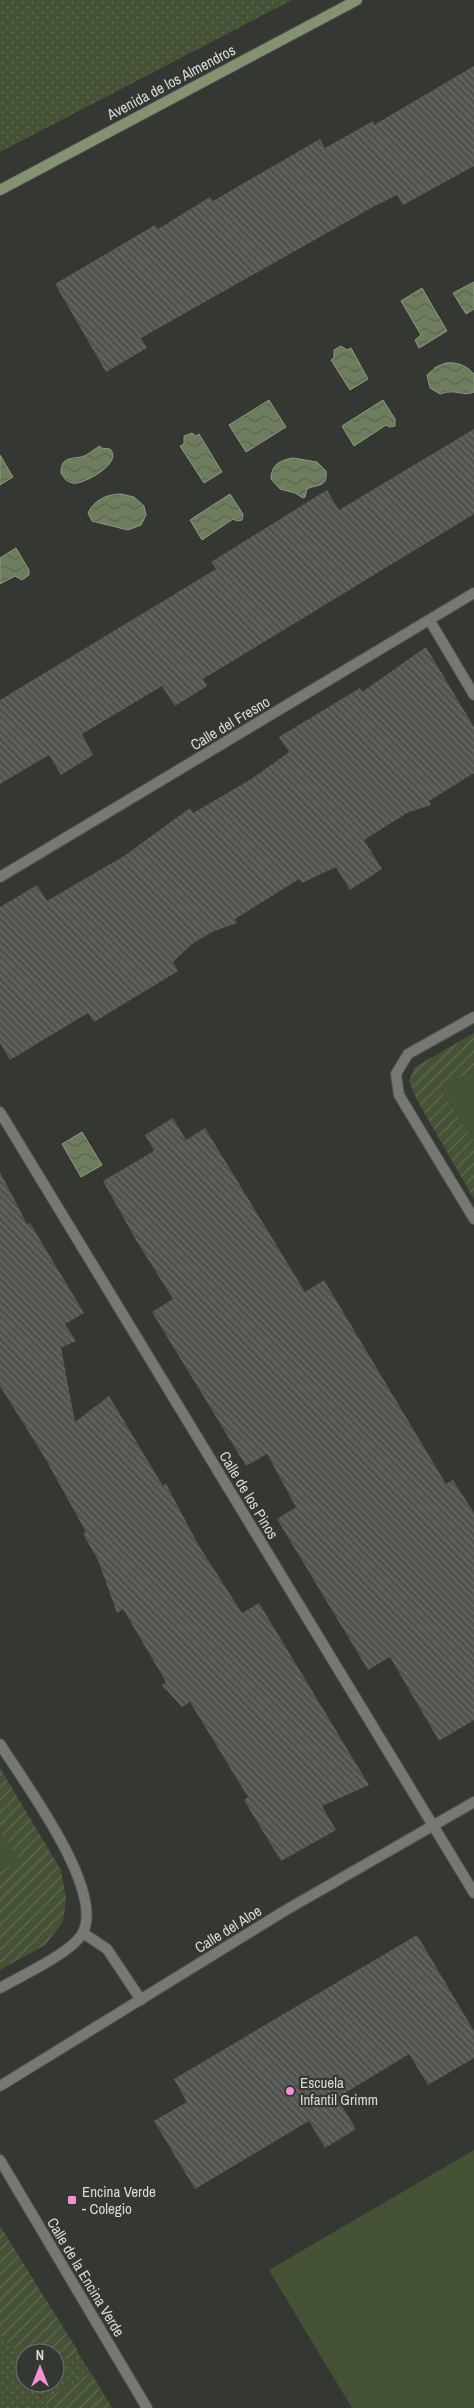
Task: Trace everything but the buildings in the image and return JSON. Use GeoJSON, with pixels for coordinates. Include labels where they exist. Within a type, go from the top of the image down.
{"type":"FeatureCollection","features":[{"type":"Feature","properties":{"kind":"street","name":"Avenida de los Almendros"},"geometry":{"type":"LineString","coordinates":[[0,190],[356,0]]}},
{"type":"Feature","properties":{"kind":"street","name":"Calle del Fresno"},"geometry":{"type":"LineString","coordinates":[[0,878],[474,593]]}},
{"type":"Feature","properties":{"kind":"street"},"geometry":{"type":"LineString","coordinates":[[430,620],[474,695]]}},
{"type":"Feature","properties":{"kind":"street"},"geometry":{"type":"LineString","coordinates":[[474,1017],[408,1054],[396,1074],[399,1095],[474,1219]]}},
{"type":"Feature","properties":{"kind":"street","name":"Calle de los Pinos"},"geometry":{"type":"LineString","coordinates":[[0,1112],[474,1893]]}},
{"type":"Feature","properties":{"kind":"street"},"geometry":{"type":"LineString","coordinates":[[0,1744],[69,1854],[84,1892],[87,1916],[83,1933],[70,1948],[0,1988]]}},
{"type":"Feature","properties":{"kind":"street","name":"Calle del Aloe"},"geometry":{"type":"LineString","coordinates":[[0,2086],[286,1910],[474,1802]]}},
{"type":"Feature","properties":{"kind":"street"},"geometry":{"type":"LineString","coordinates":[[83,1933],[107,1949],[141,2000]]}},
{"type":"Feature","properties":{"kind":"street","name":"Calle de la Encina Verde"},"geometry":{"type":"LineString","coordinates":[[0,2160],[147,2408]]}},
{"type":"Feature","properties":{"kind":"shaded area"},"geometry":{"type":"Polygon","coordinates":[[[0,0],[292,0],[0,152],[0,0]]]}},
{"type":"Feature","properties":{"kind":"shaded area"},"geometry":{"type":"Polygon","coordinates":[[[474,1033],[474,1069],[441,1089],[474,1141],[474,1199],[417,1100],[409,1081],[415,1067],[474,1033]]]}},
{"type":"Feature","properties":{"kind":"shaded area"},"geometry":{"type":"Polygon","coordinates":[[[474,1069],[474,1141],[441,1089],[474,1069]]]}},
{"type":"Feature","properties":{"kind":"shaded area"},"geometry":{"type":"Polygon","coordinates":[[[0,1768],[61,1870],[66,1899],[63,1922],[45,1945],[0,1970],[0,1871],[18,1860],[0,1831],[0,1768]]]}},
{"type":"Feature","properties":{"kind":"shaded area"},"geometry":{"type":"Polygon","coordinates":[[[0,1831],[19,1860],[0,1871],[0,1831]]]}},
{"type":"Feature","properties":{"kind":"shaded area"},"geometry":{"type":"Polygon","coordinates":[[[474,2150],[474,2408],[352,2408],[269,2270],[474,2150]]]}},
{"type":"Feature","properties":{"kind":"shaded area"},"geometry":{"type":"Polygon","coordinates":[[[0,2226],[112,2408],[0,2408],[0,2226]]]}},
{"type":"Feature","properties":{"kind":"shaded area"},"geometry":{"type":"Polygon","coordinates":[[[3,2231],[78,2351],[65,2359],[65,2343],[15,2343],[15,2349],[0,2335],[0,2233],[3,2231]]]}},
{"type":"Feature","properties":{"kind":"shaded area"},"geometry":{"type":"Polygon","coordinates":[[[91,2373],[112,2408],[49,2408],[44,2400],[56,2393],[65,2393],[65,2388],[91,2373]]]}},
{"type":"Feature","properties":{"kind":"water"},"geometry":{"type":"Polygon","coordinates":[[[474,282],[474,309],[466,314],[453,293],[474,282]]]}},
{"type":"Feature","properties":{"kind":"water"},"geometry":{"type":"Polygon","coordinates":[[[422,288],[447,331],[419,348],[415,340],[421,335],[401,301],[422,288]]]}},
{"type":"Feature","properties":{"kind":"water"},"geometry":{"type":"Polygon","coordinates":[[[341,346],[347,350],[351,348],[368,379],[350,390],[331,360],[334,358],[334,350],[341,346]]]}},
{"type":"Feature","properties":{"kind":"water"},"geometry":{"type":"Polygon","coordinates":[[[446,363],[461,365],[468,368],[474,374],[474,392],[466,394],[446,392],[440,394],[430,388],[427,375],[436,367],[446,363]]]}},
{"type":"Feature","properties":{"kind":"water"},"geometry":{"type":"Polygon","coordinates":[[[269,400],[286,427],[246,452],[229,425],[269,400]]]}},
{"type":"Feature","properties":{"kind":"water"},"geometry":{"type":"Polygon","coordinates":[[[383,400],[395,419],[395,426],[389,427],[386,425],[354,446],[342,426],[383,400]]]}},
{"type":"Feature","properties":{"kind":"water"},"geometry":{"type":"Polygon","coordinates":[[[192,433],[196,436],[199,434],[222,472],[204,483],[180,446],[184,444],[184,436],[192,433]]]}},
{"type":"Feature","properties":{"kind":"water"},"geometry":{"type":"Polygon","coordinates":[[[100,446],[101,448],[110,449],[113,454],[112,460],[103,470],[89,479],[77,483],[66,480],[61,473],[64,461],[88,454],[100,446]]]}},
{"type":"Feature","properties":{"kind":"water"},"geometry":{"type":"Polygon","coordinates":[[[0,455],[13,477],[0,485],[0,455]]]}},
{"type":"Feature","properties":{"kind":"water"},"geometry":{"type":"Polygon","coordinates":[[[293,458],[317,462],[326,471],[324,483],[307,489],[303,498],[295,493],[280,489],[271,479],[271,474],[277,464],[293,458]]]}},
{"type":"Feature","properties":{"kind":"water"},"geometry":{"type":"Polygon","coordinates":[[[121,494],[134,497],[144,506],[146,515],[141,525],[128,530],[92,521],[88,513],[97,501],[111,495],[121,494]]]}},
{"type":"Feature","properties":{"kind":"water"},"geometry":{"type":"Polygon","coordinates":[[[230,494],[243,514],[242,520],[237,521],[233,519],[202,540],[190,520],[230,494]]]}},
{"type":"Feature","properties":{"kind":"water"},"geometry":{"type":"Polygon","coordinates":[[[16,548],[29,570],[29,575],[22,580],[15,576],[0,584],[0,558],[16,548]]]}},
{"type":"Feature","properties":{"kind":"water"},"geometry":{"type":"Polygon","coordinates":[[[82,1132],[102,1165],[81,1177],[62,1144],[82,1132]]]}},
{"type":"Feature","properties":{"kind":"place","name":"Escuela Infantil Grimm"},"geometry":{"type":"Point","coordinates":[290,2091]}},
{"type":"Feature","properties":{"kind":"place","name":"Encina Verde - Colegio"},"geometry":{"type":"Point","coordinates":[72,2200]}}]}
